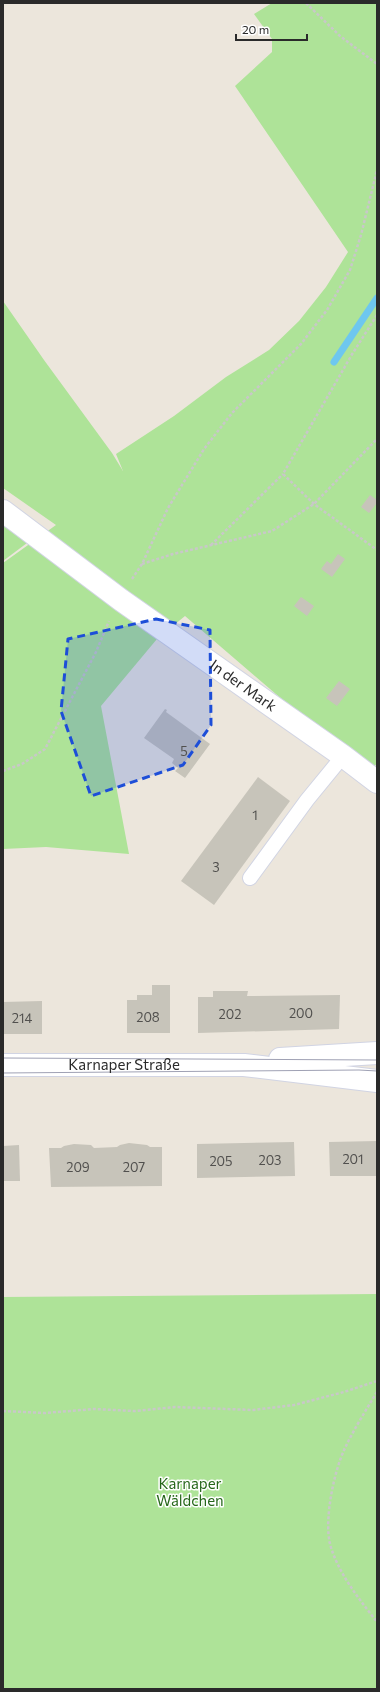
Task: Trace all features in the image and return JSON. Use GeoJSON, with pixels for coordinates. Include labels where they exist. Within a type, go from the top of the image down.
{"type":"FeatureCollection","features":[{"type":"Feature","properties":{"kind":"main road","name":"In der Mark"},"geometry":{"type":"LineString","coordinates":[[3,512],[114,595],[343,756],[374,773]]}},
{"type":"Feature","properties":{"kind":"main road","name":"Karnaper Straße"},"geometry":{"type":"LineString","coordinates":[[244,1065],[269,1060],[377,1053]]}},
{"type":"Feature","properties":{"kind":"main road","name":"Karnaper Straße"},"geometry":{"type":"LineString","coordinates":[[3,1065],[244,1065],[377,1081]]}},
{"type":"Feature","properties":{"kind":"lane"},"geometry":{"type":"LineString","coordinates":[[250,878],[307,800],[343,756]]}},
{"type":"Feature","properties":{"kind":"path"},"geometry":{"type":"LineString","coordinates":[[306,3],[340,36],[377,64]]}},
{"type":"Feature","properties":{"kind":"path"},"geometry":{"type":"LineString","coordinates":[[377,170],[361,235],[350,270],[327,310],[301,344],[232,413],[204,449],[168,508],[142,564],[173,554],[272,531],[314,504],[377,439]]}},
{"type":"Feature","properties":{"kind":"path"},"geometry":{"type":"LineString","coordinates":[[211,545],[283,474],[351,356],[377,315]]}},
{"type":"Feature","properties":{"kind":"path"},"geometry":{"type":"LineString","coordinates":[[283,474],[314,504],[377,550]]}},
{"type":"Feature","properties":{"kind":"path"},"geometry":{"type":"LineString","coordinates":[[3,771],[22,764],[45,749],[96,652],[110,620],[114,595]]}},
{"type":"Feature","properties":{"kind":"path"},"geometry":{"type":"LineString","coordinates":[[3,1412],[45,1413],[94,1409],[135,1411],[175,1407],[253,1410],[294,1405],[344,1392],[377,1381]]}},
{"type":"Feature","properties":{"kind":"path"},"geometry":{"type":"LineString","coordinates":[[377,1392],[345,1449],[332,1489],[328,1520],[330,1544],[340,1568],[354,1591],[377,1622]]}},
{"type":"Feature","properties":{"kind":"highlighted area"},"geometry":{"type":"Polygon","coordinates":[[[156,619],[210,630],[211,725],[183,765],[91,796],[61,711],[68,639],[156,619]]]}},
{"type":"Feature","properties":{"kind":"green space"},"geometry":{"type":"Polygon","coordinates":[[[272,3],[377,3],[377,763],[369,774],[185,616],[157,639],[101,706],[129,854],[46,847],[3,849],[3,563],[56,525],[3,488],[3,301],[112,453],[123,471],[116,454],[174,416],[226,377],[269,350],[299,321],[326,287],[348,252],[235,86],[272,52],[272,39],[254,14],[272,3]]]}},
{"type":"Feature","properties":{"kind":"green space"},"geometry":{"type":"Polygon","coordinates":[[[3,521],[31,540],[3,561],[3,521]]]}},
{"type":"Feature","properties":{"kind":"green space","name":"Karnaper Wäldchen"},"geometry":{"type":"Polygon","coordinates":[[[377,1294],[377,1689],[3,1689],[3,1297],[377,1294]]]}},
{"type":"Feature","properties":{"kind":"building"},"geometry":{"type":"Polygon","coordinates":[[[370,495],[377,500],[377,503],[369,513],[361,507],[370,495]]]}},
{"type":"Feature","properties":{"kind":"building"},"geometry":{"type":"Polygon","coordinates":[[[338,554],[345,559],[332,577],[321,569],[327,561],[331,564],[338,554]]]}},
{"type":"Feature","properties":{"kind":"building"},"geometry":{"type":"Polygon","coordinates":[[[301,597],[314,606],[307,616],[294,606],[301,597]]]}},
{"type":"Feature","properties":{"kind":"building"},"geometry":{"type":"Polygon","coordinates":[[[339,681],[350,689],[337,706],[326,698],[339,681]]]}},
{"type":"Feature","properties":{"kind":"building"},"geometry":{"type":"Polygon","coordinates":[[[165,709],[167,710],[166,712],[210,744],[185,778],[175,771],[178,768],[172,763],[174,759],[144,738],[165,709]]]}},
{"type":"Feature","properties":{"kind":"building"},"geometry":{"type":"Polygon","coordinates":[[[258,777],[290,801],[214,905],[181,881],[258,777]]]}},
{"type":"Feature","properties":{"kind":"building"},"geometry":{"type":"Polygon","coordinates":[[[152,985],[170,985],[170,1033],[127,1033],[127,1000],[137,1000],[137,995],[152,995],[152,985]]]}},
{"type":"Feature","properties":{"kind":"building"},"geometry":{"type":"Polygon","coordinates":[[[213,991],[248,991],[247,996],[340,995],[339,1029],[198,1033],[198,997],[213,997],[213,991]]]}},
{"type":"Feature","properties":{"kind":"building"},"geometry":{"type":"Polygon","coordinates":[[[42,1001],[42,1034],[3,1034],[3,1002],[42,1001]]]}},
{"type":"Feature","properties":{"kind":"building"},"geometry":{"type":"Polygon","coordinates":[[[377,1141],[377,1176],[330,1176],[329,1142],[377,1141]]]}},
{"type":"Feature","properties":{"kind":"building"},"geometry":{"type":"Polygon","coordinates":[[[294,1142],[295,1176],[197,1178],[197,1144],[294,1142]]]}},
{"type":"Feature","properties":{"kind":"building"},"geometry":{"type":"Polygon","coordinates":[[[129,1143],[147,1145],[150,1147],[162,1147],[162,1186],[51,1187],[49,1148],[61,1148],[74,1144],[91,1145],[94,1148],[117,1147],[129,1143]]]}},
{"type":"Feature","properties":{"kind":"building"},"geometry":{"type":"Polygon","coordinates":[[[19,1145],[20,1181],[3,1181],[3,1146],[19,1145]]]}},
{"type":"Feature","properties":{"kind":"waterway"},"geometry":{"type":"LineString","coordinates":[[334,362],[377,298]]}},
{"type":"Feature","properties":{"kind":"tram line"},"geometry":{"type":"LineString","coordinates":[[3,1058],[377,1060]]}},
{"type":"Feature","properties":{"kind":"tram line"},"geometry":{"type":"LineString","coordinates":[[3,1073],[377,1071]]}}]}
